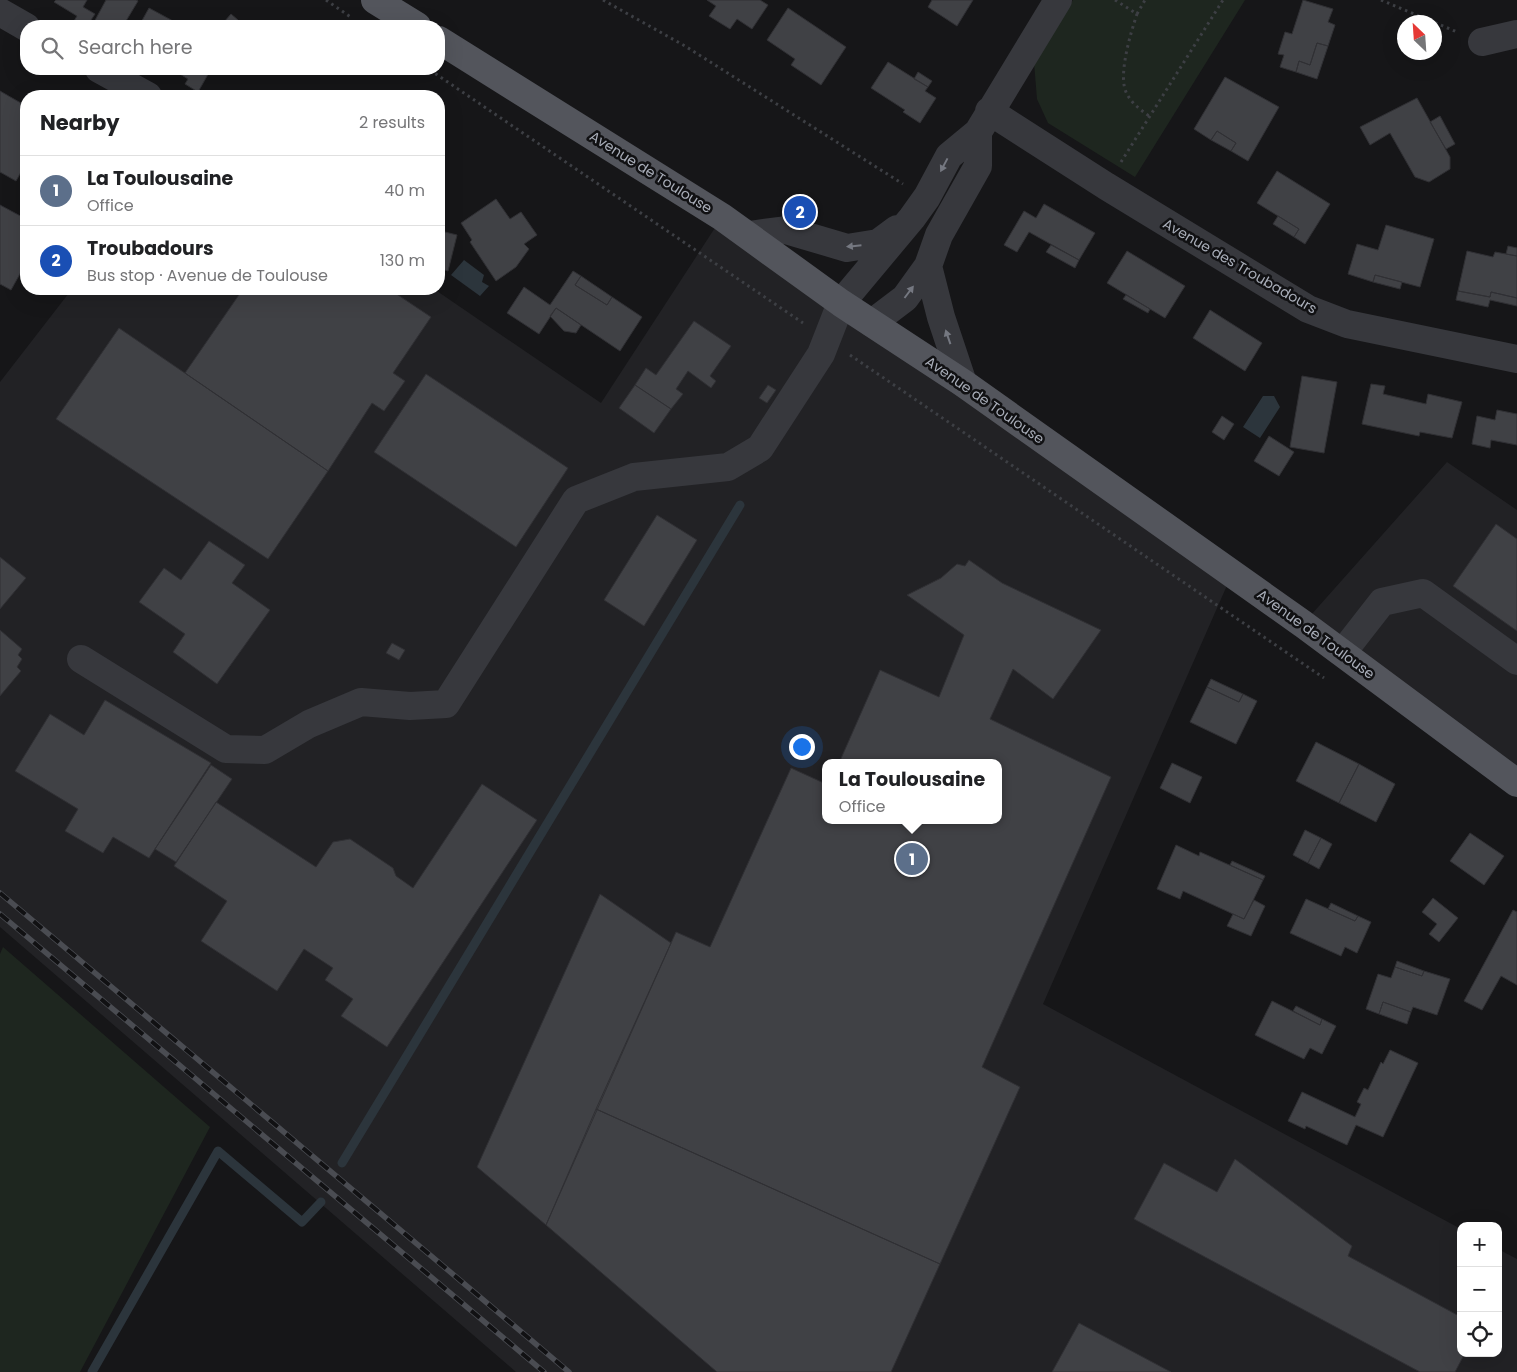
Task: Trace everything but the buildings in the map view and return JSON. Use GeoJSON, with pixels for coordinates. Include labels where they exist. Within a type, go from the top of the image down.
{"type":"FeatureCollection","features":[{"type":"Feature","properties":{"kind":"main road"},"geometry":{"type":"LineString","coordinates":[[376,0],[408,20]]}},
{"type":"Feature","properties":{"kind":"main road","name":"Avenue de Toulouse"},"geometry":{"type":"LineString","coordinates":[[445,44],[749,235],[841,303],[963,383],[1343,652],[1517,783]]}},
{"type":"Feature","properties":{"kind":"street"},"geometry":{"type":"LineString","coordinates":[[80,659],[226,749],[265,750],[310,724],[361,702],[410,706],[446,704],[576,500],[634,477],[728,466],[760,448],[821,354],[841,303],[912,218],[927,197],[949,156],[984,121],[1058,0]]}},
{"type":"Feature","properties":{"kind":"street"},"geometry":{"type":"LineString","coordinates":[[0,12],[20,24]]}},
{"type":"Feature","properties":{"kind":"street"},"geometry":{"type":"LineString","coordinates":[[1482,42],[1517,34]]}},
{"type":"Feature","properties":{"kind":"street"},"geometry":{"type":"LineString","coordinates":[[110,75],[137,90]]}},
{"type":"Feature","properties":{"kind":"street"},"geometry":{"type":"LineString","coordinates":[[872,323],[905,298],[928,266],[939,235],[978,166],[984,121]]}},
{"type":"Feature","properties":{"kind":"street","name":"Avenue des Troubadours"},"geometry":{"type":"LineString","coordinates":[[984,121],[1106,186],[1308,308],[1347,324],[1517,359]]}},
{"type":"Feature","properties":{"kind":"street"},"geometry":{"type":"LineString","coordinates":[[749,235],[786,230],[847,248],[878,243],[912,218]]}},
{"type":"Feature","properties":{"kind":"street"},"geometry":{"type":"LineString","coordinates":[[928,266],[941,317],[963,383]]}},
{"type":"Feature","properties":{"kind":"street"},"geometry":{"type":"LineString","coordinates":[[1343,652],[1382,602],[1423,593],[1517,661]]}},
{"type":"Feature","properties":{"kind":"path"},"geometry":{"type":"LineString","coordinates":[[326,0],[356,20]]}},
{"type":"Feature","properties":{"kind":"path"},"geometry":{"type":"LineString","coordinates":[[603,0],[685,46],[907,186]]}},
{"type":"Feature","properties":{"kind":"path"},"geometry":{"type":"LineString","coordinates":[[1115,0],[1137,14]]}},
{"type":"Feature","properties":{"kind":"path"},"geometry":{"type":"LineString","coordinates":[[1145,0],[1137,14],[1125,54],[1126,93],[1135,105],[1149,116]]}},
{"type":"Feature","properties":{"kind":"path"},"geometry":{"type":"LineString","coordinates":[[1106,186],[1223,0]]}},
{"type":"Feature","properties":{"kind":"path"},"geometry":{"type":"LineString","coordinates":[[1381,0],[1482,42]]}},
{"type":"Feature","properties":{"kind":"path"},"geometry":{"type":"LineString","coordinates":[[437,75],[802,322]]}},
{"type":"Feature","properties":{"kind":"path"},"geometry":{"type":"LineString","coordinates":[[850,355],[1328,680]]}},
{"type":"Feature","properties":{"kind":"shaded area"},"geometry":{"type":"Polygon","coordinates":[[[1073,0],[1245,0],[1135,177],[1048,123],[1037,99],[1034,62],[1073,0]]]}},
{"type":"Feature","properties":{"kind":"shaded area"},"geometry":{"type":"Polygon","coordinates":[[[722,217],[1232,574],[1043,1004],[1457,1227],[1457,1357],[1502,1357],[1502,1251],[1517,1259],[1517,1372],[516,1372],[0,927],[0,382],[67,295],[443,295],[601,403],[722,217]]]}},
{"type":"Feature","properties":{"kind":"shaded area"},"geometry":{"type":"Polygon","coordinates":[[[464,260],[484,275],[482,282],[489,286],[480,296],[451,275],[464,260]]]}},
{"type":"Feature","properties":{"kind":"shaded area"},"geometry":{"type":"Polygon","coordinates":[[[1263,396],[1274,396],[1280,407],[1260,438],[1243,427],[1263,396]]]}},
{"type":"Feature","properties":{"kind":"shaded area"},"geometry":{"type":"Polygon","coordinates":[[[1447,462],[1517,510],[1517,783],[1303,624],[1447,462]]]}},
{"type":"Feature","properties":{"kind":"shaded area"},"geometry":{"type":"Polygon","coordinates":[[[3,947],[210,1127],[80,1372],[0,1372],[0,954],[3,947]]]}},
{"type":"Feature","properties":{"kind":"waterway"},"geometry":{"type":"LineString","coordinates":[[342,1163],[740,505]]}},
{"type":"Feature","properties":{"kind":"waterway"},"geometry":{"type":"LineString","coordinates":[[92,1372],[218,1151],[302,1222],[321,1202]]}},
{"type":"Feature","properties":{"kind":"railway"},"geometry":{"type":"LineString","coordinates":[[0,893],[569,1372]]}},
{"type":"Feature","properties":{"kind":"railway"},"geometry":{"type":"LineString","coordinates":[[0,914],[544,1372]]}},
{"type":"Feature","properties":{"kind":"place","name":"Troubadours"},"geometry":{"type":"Point","coordinates":[800,212]}},
{"type":"Feature","properties":{"kind":"place","name":"La Toulousaine"},"geometry":{"type":"Point","coordinates":[912,859]}}]}
